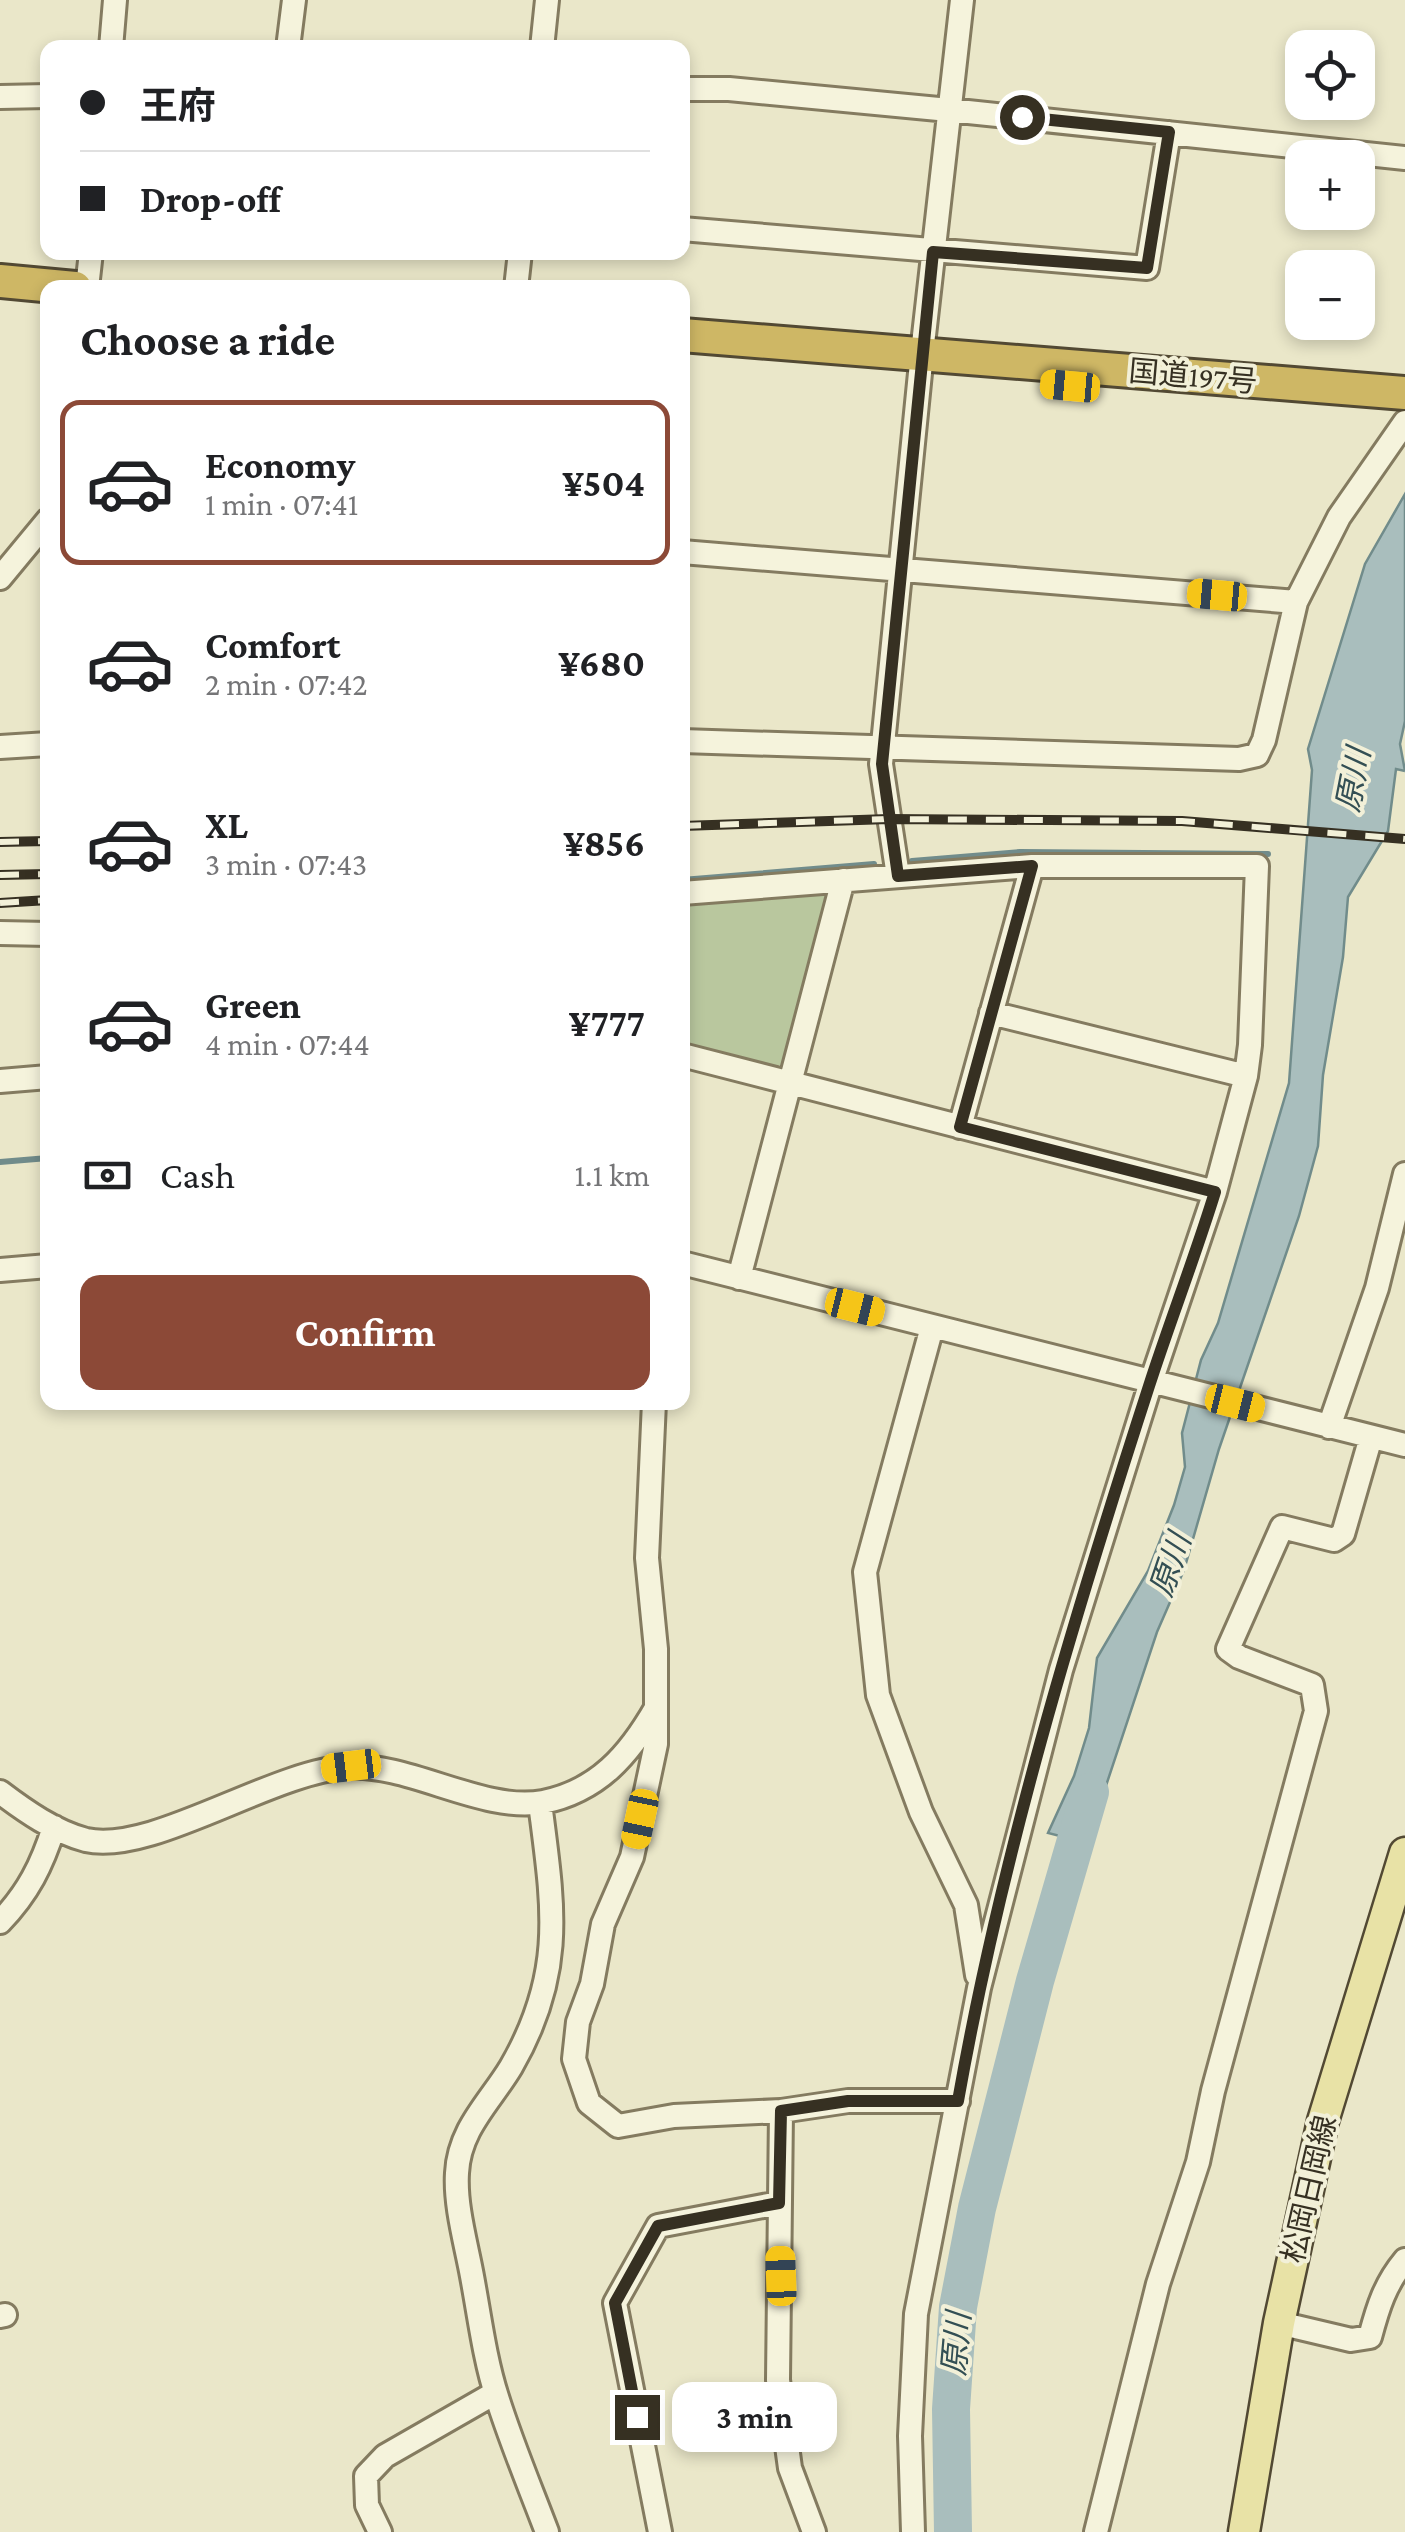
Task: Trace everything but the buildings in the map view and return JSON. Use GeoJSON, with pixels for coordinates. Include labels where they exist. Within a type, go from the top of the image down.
{"type":"FeatureCollection","features":[{"type":"Feature","properties":{"kind":"highway"},"geometry":{"type":"LineString","coordinates":[[0,281],[40,285]]}},
{"type":"Feature","properties":{"kind":"highway"},"geometry":{"type":"LineString","coordinates":[[0,304],[40,306]]}},
{"type":"Feature","properties":{"kind":"highway","name":"国道197号"},"geometry":{"type":"LineString","coordinates":[[690,336],[1405,412]]}},
{"type":"Feature","properties":{"kind":"highway","name":"国道197号"},"geometry":{"type":"LineString","coordinates":[[690,356],[921,363],[1405,393]]}},
{"type":"Feature","properties":{"kind":"main road","name":"松岡日岡線"},"geometry":{"type":"LineString","coordinates":[[1244,2532],[1279,2323],[1323,2121],[1405,1853]]}},
{"type":"Feature","properties":{"kind":"street"},"geometry":{"type":"LineString","coordinates":[[112,40],[115,0]]}},
{"type":"Feature","properties":{"kind":"street"},"geometry":{"type":"LineString","coordinates":[[289,40],[294,0]]}},
{"type":"Feature","properties":{"kind":"street"},"geometry":{"type":"LineString","coordinates":[[543,40],[547,0]]}},
{"type":"Feature","properties":{"kind":"street"},"geometry":{"type":"LineString","coordinates":[[898,876],[883,748],[962,0]]}},
{"type":"Feature","properties":{"kind":"street"},"geometry":{"type":"LineString","coordinates":[[690,89],[729,88],[1405,158]]}},
{"type":"Feature","properties":{"kind":"street"},"geometry":{"type":"LineString","coordinates":[[0,97],[40,96]]}},
{"type":"Feature","properties":{"kind":"street"},"geometry":{"type":"LineString","coordinates":[[690,230],[1147,268],[1169,132]]}},
{"type":"Feature","properties":{"kind":"street"},"geometry":{"type":"LineString","coordinates":[[690,741],[1239,760],[1257,755],[1264,740],[1296,602],[1340,517],[1405,422]]}},
{"type":"Feature","properties":{"kind":"street"},"geometry":{"type":"LineString","coordinates":[[0,578],[40,530]]}},
{"type":"Feature","properties":{"kind":"street"},"geometry":{"type":"LineString","coordinates":[[690,553],[1296,602]]}},
{"type":"Feature","properties":{"kind":"street"},"geometry":{"type":"LineString","coordinates":[[0,748],[40,745]]}},
{"type":"Feature","properties":{"kind":"street"},"geometry":{"type":"LineString","coordinates":[[960,1127],[1032,866]]}},
{"type":"Feature","properties":{"kind":"street"},"geometry":{"type":"LineString","coordinates":[[690,892],[1032,866],[1258,866],[1246,1076],[1159,1384],[1061,1670],[979,1988],[916,2314],[910,2436],[913,2532]]}},
{"type":"Feature","properties":{"kind":"street"},"geometry":{"type":"LineString","coordinates":[[739,1278],[843,880]]}},
{"type":"Feature","properties":{"kind":"street"},"geometry":{"type":"LineString","coordinates":[[0,932],[40,934]]}},
{"type":"Feature","properties":{"kind":"street"},"geometry":{"type":"LineString","coordinates":[[991,1013],[1246,1076]]}},
{"type":"Feature","properties":{"kind":"street"},"geometry":{"type":"LineString","coordinates":[[690,1058],[1215,1192]]}},
{"type":"Feature","properties":{"kind":"street"},"geometry":{"type":"LineString","coordinates":[[0,1080],[40,1078]]}},
{"type":"Feature","properties":{"kind":"street"},"geometry":{"type":"LineString","coordinates":[[1329,1427],[1377,1288],[1405,1174]]}},
{"type":"Feature","properties":{"kind":"street"},"geometry":{"type":"LineString","coordinates":[[690,1265],[1405,1445]]}},
{"type":"Feature","properties":{"kind":"street"},"geometry":{"type":"LineString","coordinates":[[0,1270],[40,1267]]}},
{"type":"Feature","properties":{"kind":"street"},"geometry":{"type":"LineString","coordinates":[[932,1326],[865,1572],[878,1695],[921,1812],[966,1905],[979,1988]]}},
{"type":"Feature","properties":{"kind":"street"},"geometry":{"type":"LineString","coordinates":[[654,1410],[647,1558],[656,1649],[656,1744],[632,1858],[603,1924],[592,1984],[578,2022],[574,2059],[589,2103],[618,2126],[674,2116],[781,2111],[848,2101],[958,2101]]}},
{"type":"Feature","properties":{"kind":"street"},"geometry":{"type":"LineString","coordinates":[[1096,2532],[1158,2284],[1198,2162],[1213,2091],[1316,1711],[1312,1684],[1228,1649],[1282,1526],[1334,1540],[1344,1534],[1371,1437]]}},
{"type":"Feature","properties":{"kind":"street"},"geometry":{"type":"LineString","coordinates":[[0,1792],[54,1827],[85,1840],[111,1842],[156,1830],[311,1771],[351,1766],[380,1769],[513,1802],[540,1802],[572,1793],[602,1778],[625,1757],[658,1706]]}},
{"type":"Feature","properties":{"kind":"street"},"geometry":{"type":"LineString","coordinates":[[540,1802],[554,1910],[551,1962],[532,2022],[510,2068],[463,2140],[457,2174],[465,2240],[496,2394],[546,2532]]}},
{"type":"Feature","properties":{"kind":"street"},"geometry":{"type":"LineString","coordinates":[[0,1922],[28,1891],[54,1827]]}},
{"type":"Feature","properties":{"kind":"street"},"geometry":{"type":"LineString","coordinates":[[781,2111],[778,2380],[790,2468],[814,2532]]}},
{"type":"Feature","properties":{"kind":"street"},"geometry":{"type":"LineString","coordinates":[[660,2532],[615,2303],[658,2226],[779,2203]]}},
{"type":"Feature","properties":{"kind":"street"},"geometry":{"type":"LineString","coordinates":[[1279,2323],[1351,2340],[1370,2338],[1390,2278],[1405,2260]]}},
{"type":"Feature","properties":{"kind":"street"},"geometry":{"type":"LineString","coordinates":[[380,2532],[367,2506],[366,2476],[385,2456],[496,2394]]}},
{"type":"Feature","properties":{"kind":"green space"},"geometry":{"type":"Polygon","coordinates":[[[824,893],[828,898],[784,1063],[773,1069],[690,1048],[690,904],[824,893]]]}},
{"type":"Feature","properties":{"kind":"water"},"geometry":{"type":"Polygon","coordinates":[[[1405,494],[1405,721],[1400,744],[1405,771],[1396,769],[1388,831],[1348,897],[1343,957],[1323,1075],[1318,1146],[1299,1216],[1219,1449],[1184,1570],[1157,1632],[1087,1843],[1048,1833],[1074,1776],[1089,1728],[1097,1658],[1148,1571],[1174,1505],[1185,1467],[1182,1433],[1201,1360],[1218,1323],[1289,1083],[1312,770],[1308,749],[1365,564],[1405,494]]]}},
{"type":"Feature","properties":{"kind":"waterway"},"geometry":{"type":"LineString","coordinates":[[912,861],[1020,852],[1268,854]]}},
{"type":"Feature","properties":{"kind":"waterway"},"geometry":{"type":"LineString","coordinates":[[690,879],[874,864]]}},
{"type":"Feature","properties":{"kind":"waterway"},"geometry":{"type":"LineString","coordinates":[[0,1162],[40,1159]]}},
{"type":"Feature","properties":{"kind":"waterway","name":"原川"},"geometry":{"type":"LineString","coordinates":[[953,2532],[951,2409],[958,2307],[977,2208],[1035,1981],[1090,1792]]}},
{"type":"Feature","properties":{"kind":"railway"},"geometry":{"type":"LineString","coordinates":[[690,826],[889,819],[1182,821],[1405,839]]}},
{"type":"Feature","properties":{"kind":"railway"},"geometry":{"type":"LineString","coordinates":[[0,842],[40,841]]}},
{"type":"Feature","properties":{"kind":"railway"},"geometry":{"type":"LineString","coordinates":[[0,875],[40,874]]}},
{"type":"Feature","properties":{"kind":"railway"},"geometry":{"type":"LineString","coordinates":[[0,903],[40,900]]}},
{"type":"Feature","properties":{"kind":"route"},"geometry":{"type":"LineString","coordinates":[[637,2417],[615,2303],[658,2226],[779,2203],[781,2111],[848,2101],[958,2101],[979,1988],[1061,1670],[1150,1382],[1215,1192],[960,1127],[1032,866],[898,876],[882,764],[933,252],[1147,268],[1169,132],[1022,117]]}}]}
